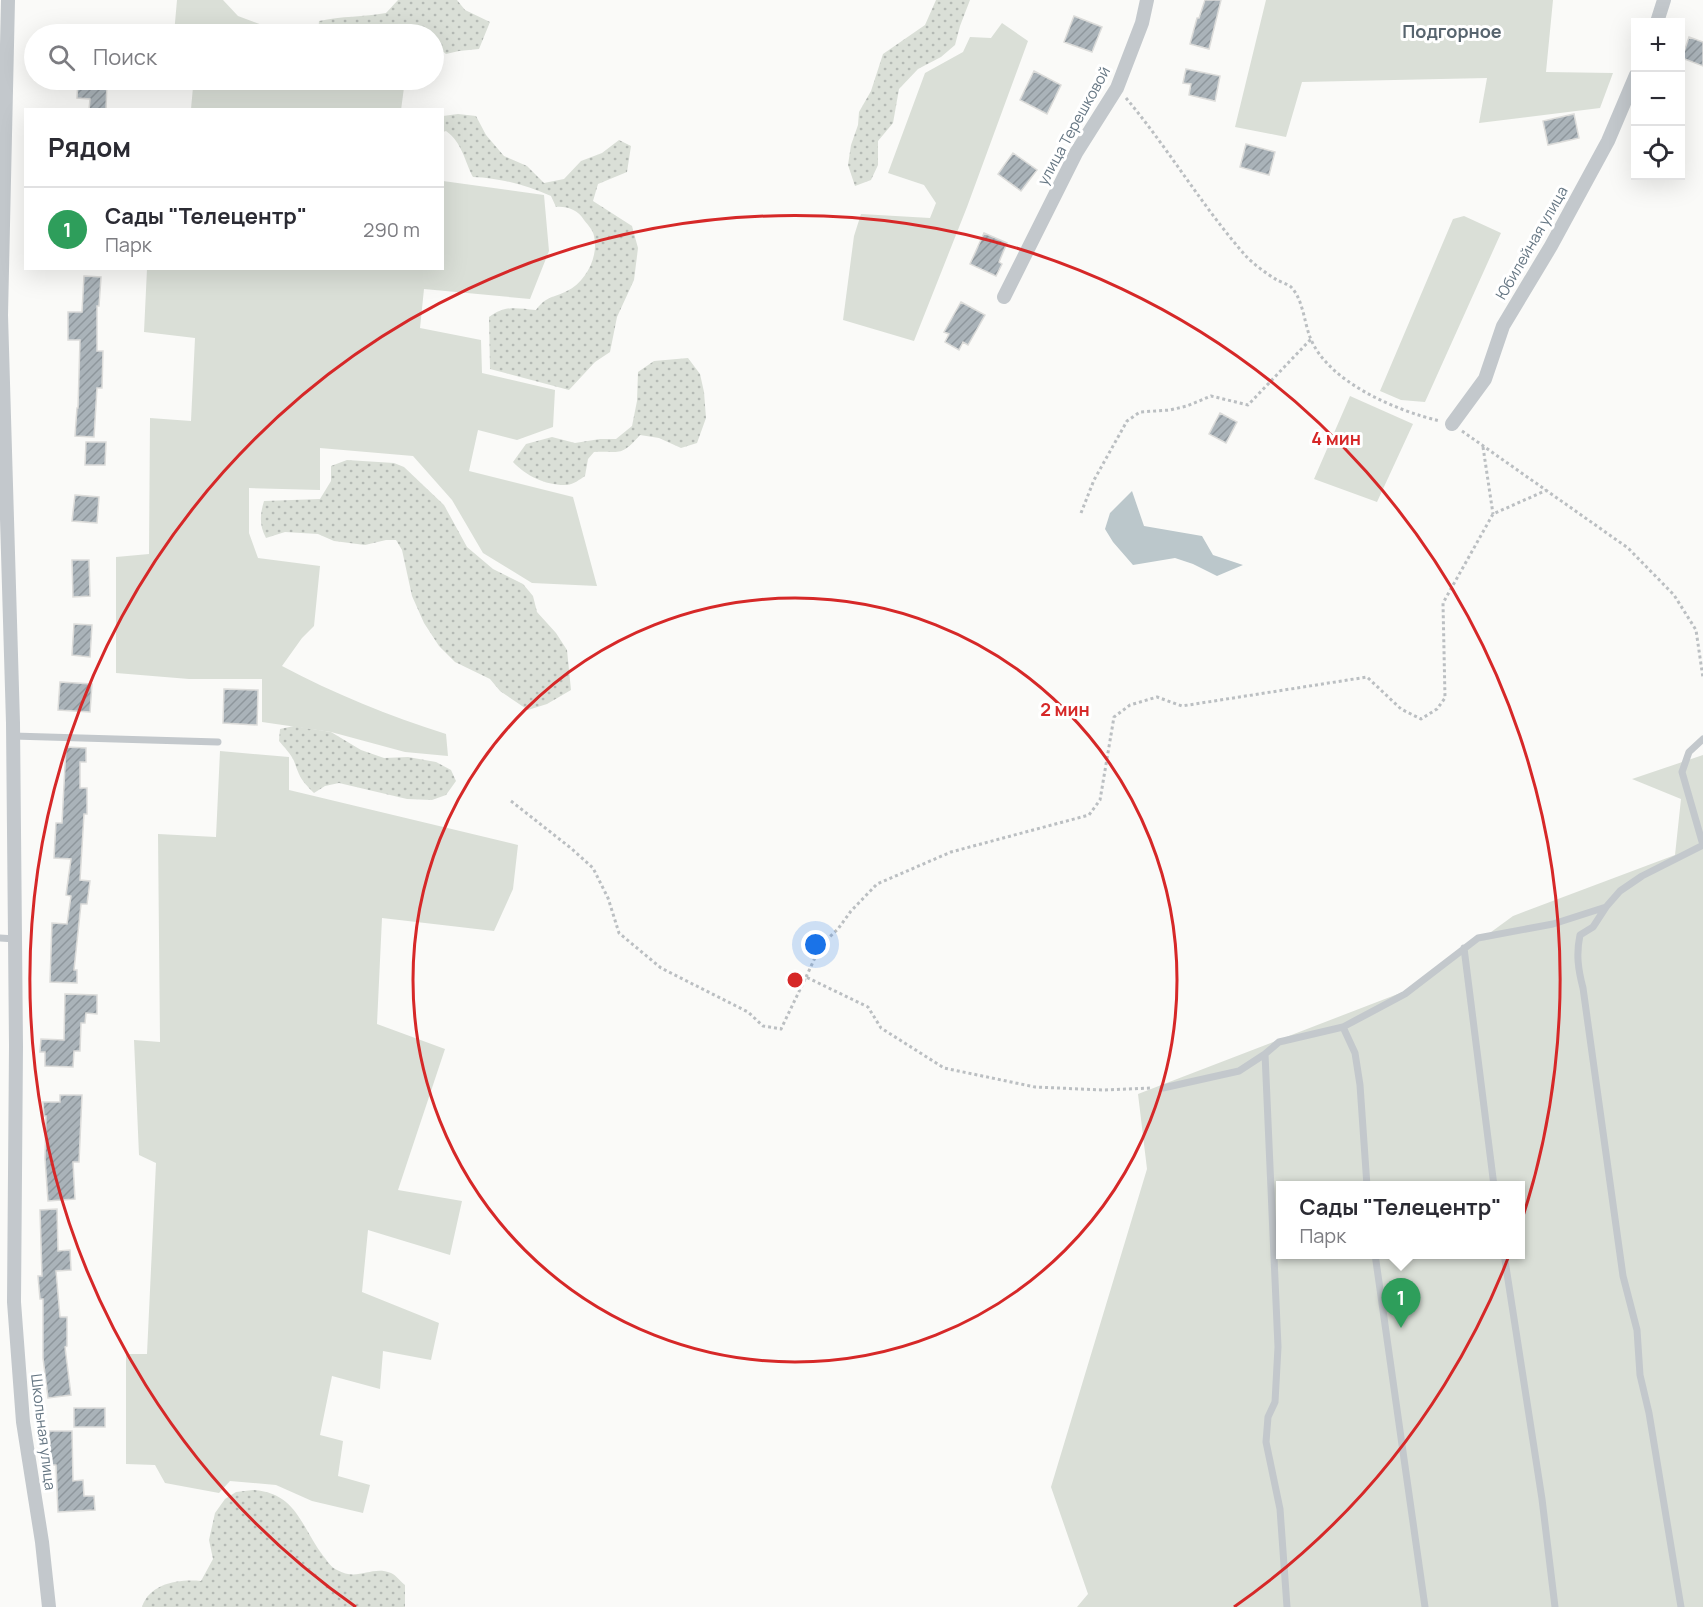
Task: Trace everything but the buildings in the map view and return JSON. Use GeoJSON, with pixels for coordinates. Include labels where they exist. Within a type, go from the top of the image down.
{"type":"FeatureCollection","features":[{"type":"Feature","properties":{"kind":"street","name":"Школьная улица"},"geometry":{"type":"LineString","coordinates":[[8,0],[0,315],[3,484],[13,736],[16,1058],[14,1302],[23,1422],[42,1542],[49,1607]]}},
{"type":"Feature","properties":{"kind":"street","name":"улица Терешковой"},"geometry":{"type":"LineString","coordinates":[[1004,297],[1076,153],[1117,88],[1142,22],[1147,0]]}},
{"type":"Feature","properties":{"kind":"street"},"geometry":{"type":"LineString","coordinates":[[1658,18],[1664,0]]}},
{"type":"Feature","properties":{"kind":"street","name":"Юбилейная улица"},"geometry":{"type":"LineString","coordinates":[[1452,424],[1485,379],[1503,326],[1551,246],[1608,141],[1631,85]]}},
{"type":"Feature","properties":{"kind":"lane"},"geometry":{"type":"LineString","coordinates":[[13,736],[218,742]]}},
{"type":"Feature","properties":{"kind":"lane"},"geometry":{"type":"LineString","coordinates":[[1703,740],[1689,752],[1682,772],[1703,850]]}},
{"type":"Feature","properties":{"kind":"lane"},"geometry":{"type":"LineString","coordinates":[[1681,1607],[1640,1375],[1637,1330],[1623,1276],[1577,949],[1580,935],[1593,927],[1620,891],[1642,876],[1702,845]]}},
{"type":"Feature","properties":{"kind":"lane"},"geometry":{"type":"LineString","coordinates":[[1163,1088],[1239,1071],[1280,1042],[1342,1027],[1405,994],[1478,938],[1552,924],[1606,907]]}},
{"type":"Feature","properties":{"kind":"lane"},"geometry":{"type":"LineString","coordinates":[[0,938],[15,939]]}},
{"type":"Feature","properties":{"kind":"lane"},"geometry":{"type":"LineString","coordinates":[[1464,948],[1493,1181]]}},
{"type":"Feature","properties":{"kind":"lane"},"geometry":{"type":"LineString","coordinates":[[1342,1027],[1355,1053],[1360,1085],[1367,1181]]}},
{"type":"Feature","properties":{"kind":"lane"},"geometry":{"type":"LineString","coordinates":[[1264,1054],[1278,1347],[1275,1402],[1268,1417],[1266,1442],[1280,1509],[1287,1607]]}},
{"type":"Feature","properties":{"kind":"lane"},"geometry":{"type":"LineString","coordinates":[[1375,1259],[1425,1607]]}},
{"type":"Feature","properties":{"kind":"lane"},"geometry":{"type":"LineString","coordinates":[[1505,1259],[1542,1499],[1556,1607]]}},
{"type":"Feature","properties":{"kind":"path"},"geometry":{"type":"LineString","coordinates":[[1117,88],[1149,126],[1246,257],[1276,279],[1290,286],[1299,301],[1311,339],[1330,367],[1369,394],[1416,416],[1452,424],[1628,548],[1674,595],[1696,630],[1703,678]]}},
{"type":"Feature","properties":{"kind":"path"},"geometry":{"type":"LineString","coordinates":[[1081,513],[1094,480],[1127,422],[1140,412],[1170,410],[1211,396],[1248,405],[1311,339]]}},
{"type":"Feature","properties":{"kind":"path"},"geometry":{"type":"LineString","coordinates":[[1483,447],[1493,514]]}},
{"type":"Feature","properties":{"kind":"path"},"geometry":{"type":"LineString","coordinates":[[511,801],[572,849],[592,868],[608,898],[619,933],[662,968],[748,1012],[763,1026],[781,1029],[821,945],[877,884],[951,852],[1089,814],[1100,800],[1114,717],[1130,705],[1157,697],[1182,706],[1367,677],[1401,709],[1421,719],[1437,709],[1445,698],[1443,603],[1493,514],[1547,490]]}},
{"type":"Feature","properties":{"kind":"path"},"geometry":{"type":"LineString","coordinates":[[806,977],[868,1007],[881,1028],[944,1068],[1035,1088],[1103,1090],[1163,1088]]}},
{"type":"Feature","properties":{"kind":"shaded area"},"geometry":{"type":"Polygon","coordinates":[[[177,0],[223,0],[238,16],[260,24],[175,24],[177,0]]]}},
{"type":"Feature","properties":{"kind":"shaded area"},"geometry":{"type":"Polygon","coordinates":[[[398,0],[457,0],[465,10],[490,22],[479,49],[446,54],[444,52],[444,24],[319,24],[319,21],[336,18],[386,13],[398,0]]]}},
{"type":"Feature","properties":{"kind":"shaded area"},"geometry":{"type":"Polygon","coordinates":[[[936,0],[970,0],[955,45],[941,57],[918,69],[899,89],[893,123],[878,141],[878,165],[871,180],[855,186],[848,165],[851,145],[858,125],[859,112],[871,91],[883,54],[925,25],[936,0]]]}},
{"type":"Feature","properties":{"kind":"shaded area"},"geometry":{"type":"Polygon","coordinates":[[[1266,0],[1553,0],[1546,72],[1613,73],[1600,108],[1479,123],[1487,78],[1302,82],[1286,137],[1235,127],[1266,0]]]}},
{"type":"Feature","properties":{"kind":"shaded area"},"geometry":{"type":"Polygon","coordinates":[[[1002,23],[1028,41],[967,207],[914,341],[843,320],[854,236],[861,214],[930,218],[936,203],[924,185],[888,173],[925,73],[963,52],[970,37],[991,38],[1002,23]]]}},
{"type":"Feature","properties":{"kind":"shaded area"},"geometry":{"type":"Polygon","coordinates":[[[193,90],[404,90],[401,108],[191,108],[193,90]]]}},
{"type":"Feature","properties":{"kind":"shaded area"},"geometry":{"type":"Polygon","coordinates":[[[458,114],[476,116],[486,135],[504,156],[527,166],[544,183],[564,179],[581,161],[602,153],[619,140],[631,146],[627,172],[598,184],[593,201],[632,226],[638,248],[634,280],[617,317],[610,352],[595,362],[569,390],[490,369],[489,317],[506,309],[536,310],[547,300],[574,287],[590,268],[593,260],[595,244],[593,234],[579,214],[568,208],[556,207],[551,196],[513,183],[473,177],[456,141],[444,132],[444,116],[458,114]]]}},
{"type":"Feature","properties":{"kind":"shaded area"},"geometry":{"type":"Polygon","coordinates":[[[444,181],[544,195],[549,251],[530,299],[424,289],[420,328],[481,340],[482,373],[555,390],[553,427],[517,440],[478,430],[469,471],[573,497],[597,586],[532,583],[483,553],[452,500],[413,456],[320,448],[320,490],[249,488],[249,533],[258,558],[320,566],[314,626],[302,638],[282,666],[362,704],[446,734],[448,756],[405,752],[331,732],[262,722],[262,679],[189,679],[116,673],[116,557],[149,554],[150,418],[191,421],[195,338],[144,332],[147,270],[444,270],[444,181]]]}},
{"type":"Feature","properties":{"kind":"shaded area"},"geometry":{"type":"Polygon","coordinates":[[[1464,216],[1501,233],[1425,402],[1401,400],[1380,391],[1453,219],[1464,216]]]}},
{"type":"Feature","properties":{"kind":"shaded area"},"geometry":{"type":"Polygon","coordinates":[[[688,358],[700,374],[704,392],[706,418],[697,443],[681,448],[659,438],[640,435],[624,450],[594,452],[588,459],[585,476],[567,485],[552,484],[537,479],[524,472],[513,462],[526,444],[552,437],[575,443],[616,439],[632,426],[637,401],[638,372],[654,361],[688,358]]]}},
{"type":"Feature","properties":{"kind":"shaded area"},"geometry":{"type":"Polygon","coordinates":[[[1350,396],[1413,424],[1377,502],[1314,479],[1350,396]]]}},
{"type":"Feature","properties":{"kind":"shaded area"},"geometry":{"type":"Polygon","coordinates":[[[347,460],[394,463],[404,467],[444,505],[467,547],[493,569],[523,584],[533,596],[537,612],[556,633],[567,650],[571,690],[547,704],[528,710],[500,691],[490,679],[455,662],[439,646],[424,623],[412,596],[402,550],[396,540],[365,545],[334,541],[318,534],[285,532],[266,538],[261,520],[264,501],[320,499],[331,481],[331,466],[347,460]]]}},
{"type":"Feature","properties":{"kind":"shaded area"},"geometry":{"type":"Polygon","coordinates":[[[1132,491],[1144,526],[1202,536],[1213,555],[1243,565],[1217,576],[1175,558],[1133,565],[1105,529],[1110,513],[1132,491]]]}},
{"type":"Feature","properties":{"kind":"shaded area"},"geometry":{"type":"Polygon","coordinates":[[[294,726],[331,732],[361,750],[384,758],[408,757],[436,762],[451,770],[456,781],[446,795],[432,800],[407,799],[339,783],[325,786],[314,793],[301,778],[293,758],[279,741],[280,729],[294,726]]]}},
{"type":"Feature","properties":{"kind":"shaded area"},"geometry":{"type":"Polygon","coordinates":[[[220,751],[289,757],[289,790],[518,845],[513,889],[494,931],[382,918],[377,1024],[445,1049],[398,1190],[462,1201],[450,1255],[368,1230],[362,1292],[439,1323],[431,1360],[383,1351],[380,1389],[332,1376],[320,1435],[343,1441],[338,1476],[370,1485],[363,1513],[312,1501],[276,1485],[230,1481],[219,1493],[165,1483],[155,1465],[126,1464],[126,1354],[147,1354],[156,1163],[139,1155],[134,1040],[160,1042],[158,834],[216,837],[220,751]]]}},
{"type":"Feature","properties":{"kind":"shaded area"},"geometry":{"type":"Polygon","coordinates":[[[1703,755],[1703,1607],[1077,1607],[1088,1594],[1051,1487],[1147,1169],[1138,1094],[1416,987],[1513,916],[1675,855],[1681,799],[1632,779],[1703,755]]]}},
{"type":"Feature","properties":{"kind":"shaded area"},"geometry":{"type":"Polygon","coordinates":[[[253,1490],[268,1493],[289,1505],[316,1546],[335,1569],[351,1574],[384,1571],[395,1575],[405,1585],[405,1607],[142,1607],[152,1593],[166,1584],[201,1581],[213,1559],[209,1540],[215,1513],[225,1499],[236,1492],[253,1490]]]}},
{"type":"Feature","properties":{"kind":"place","name":"Сады \"Телецентр\""},"geometry":{"type":"Point","coordinates":[1401,1328]}},
{"type":"Feature","properties":{"kind":"district","name":"Подгорное"},"geometry":{"type":"Point","coordinates":[1452,32]}}]}
